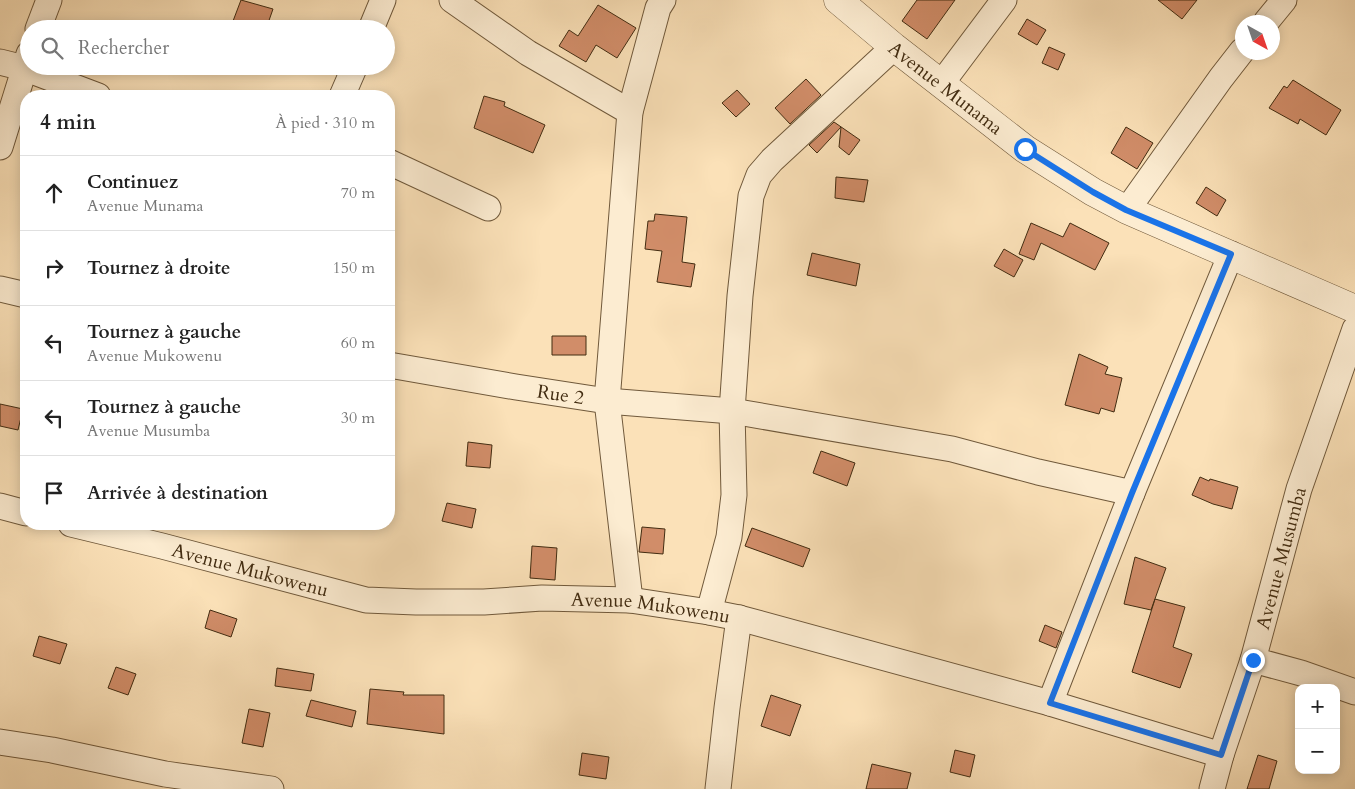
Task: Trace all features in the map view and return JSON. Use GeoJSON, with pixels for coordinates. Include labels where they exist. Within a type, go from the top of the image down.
{"type":"FeatureCollection","features":[{"type":"Feature","properties":{"kind":"street"},"geometry":{"type":"LineString","coordinates":[[41,20],[49,0]]}},
{"type":"Feature","properties":{"kind":"street"},"geometry":{"type":"LineString","coordinates":[[375,20],[383,0]]}},
{"type":"Feature","properties":{"kind":"street"},"geometry":{"type":"LineString","coordinates":[[452,0],[528,53],[630,112]]}},
{"type":"Feature","properties":{"kind":"street"},"geometry":{"type":"LineString","coordinates":[[630,600],[607,401],[630,112],[658,8],[663,0]]}},
{"type":"Feature","properties":{"kind":"street","name":"Avenue Munama"},"geometry":{"type":"LineString","coordinates":[[838,0],[894,47],[1025,149],[1093,192],[1126,210],[1355,309]]}},
{"type":"Feature","properties":{"kind":"street"},"geometry":{"type":"LineString","coordinates":[[941,84],[1004,0]]}},
{"type":"Feature","properties":{"kind":"street"},"geometry":{"type":"LineString","coordinates":[[1272,15],[1284,0]]}},
{"type":"Feature","properties":{"kind":"street"},"geometry":{"type":"LineString","coordinates":[[709,612],[729,537],[734,495],[732,411],[740,296],[751,196],[758,175],[772,160],[894,47]]}},
{"type":"Feature","properties":{"kind":"street"},"geometry":{"type":"LineString","coordinates":[[1126,210],[1235,60]]}},
{"type":"Feature","properties":{"kind":"street"},"geometry":{"type":"LineString","coordinates":[[0,62],[20,61]]}},
{"type":"Feature","properties":{"kind":"street"},"geometry":{"type":"LineString","coordinates":[[0,147],[22,75]]}},
{"type":"Feature","properties":{"kind":"street"},"geometry":{"type":"LineString","coordinates":[[55,75],[86,90]]}},
{"type":"Feature","properties":{"kind":"street"},"geometry":{"type":"LineString","coordinates":[[345,90],[351,75]]}},
{"type":"Feature","properties":{"kind":"street"},"geometry":{"type":"LineString","coordinates":[[395,165],[488,208]]}},
{"type":"Feature","properties":{"kind":"street"},"geometry":{"type":"LineString","coordinates":[[1050,703],[1132,493],[1231,254]]}},
{"type":"Feature","properties":{"kind":"street"},"geometry":{"type":"LineString","coordinates":[[0,289],[20,294]]}},
{"type":"Feature","properties":{"kind":"street","name":"Avenue Musumba"},"geometry":{"type":"LineString","coordinates":[[1212,789],[1221,755],[1253,660],[1299,489],[1355,330]]}},
{"type":"Feature","properties":{"kind":"street","name":"Rue 2"},"geometry":{"type":"LineString","coordinates":[[395,365],[607,401],[732,411],[952,449],[1038,472],[1132,493]]}},
{"type":"Feature","properties":{"kind":"street"},"geometry":{"type":"LineString","coordinates":[[0,506],[20,511]]}},
{"type":"Feature","properties":{"kind":"street","name":"Avenue Mukowenu"},"geometry":{"type":"LineString","coordinates":[[96,530],[366,600],[416,602],[474,602],[542,598],[630,600],[709,612],[739,618],[1050,703],[1221,755]]}},
{"type":"Feature","properties":{"kind":"street"},"geometry":{"type":"LineString","coordinates":[[718,789],[739,618]]}},
{"type":"Feature","properties":{"kind":"street"},"geometry":{"type":"LineString","coordinates":[[1253,660],[1301,673],[1355,692]]}},
{"type":"Feature","properties":{"kind":"street"},"geometry":{"type":"LineString","coordinates":[[0,742],[52,750],[165,774],[271,789]]}},
{"type":"Feature","properties":{"kind":"building"},"geometry":{"type":"Polygon","coordinates":[[[241,0],[273,9],[269,20],[233,20],[241,0]]]}},
{"type":"Feature","properties":{"kind":"building"},"geometry":{"type":"Polygon","coordinates":[[[917,0],[955,0],[927,39],[902,21],[917,0]]]}},
{"type":"Feature","properties":{"kind":"building"},"geometry":{"type":"Polygon","coordinates":[[[1158,0],[1197,0],[1182,19],[1158,0]]]}},
{"type":"Feature","properties":{"kind":"building"},"geometry":{"type":"Polygon","coordinates":[[[598,5],[636,28],[617,58],[596,45],[586,62],[559,46],[569,30],[578,36],[598,5]]]}},
{"type":"Feature","properties":{"kind":"building"},"geometry":{"type":"Polygon","coordinates":[[[1027,19],[1046,30],[1037,45],[1018,34],[1027,19]]]}},
{"type":"Feature","properties":{"kind":"building"},"geometry":{"type":"Polygon","coordinates":[[[1049,47],[1065,54],[1058,70],[1042,63],[1049,47]]]}},
{"type":"Feature","properties":{"kind":"building"},"geometry":{"type":"Polygon","coordinates":[[[806,79],[821,95],[790,124],[775,108],[806,79]]]}},
{"type":"Feature","properties":{"kind":"building"},"geometry":{"type":"Polygon","coordinates":[[[1293,80],[1341,110],[1326,135],[1300,119],[1298,124],[1269,108],[1284,86],[1287,88],[1293,80]]]}},
{"type":"Feature","properties":{"kind":"building"},"geometry":{"type":"Polygon","coordinates":[[[737,90],[750,104],[736,117],[722,103],[737,90]]]}},
{"type":"Feature","properties":{"kind":"building"},"geometry":{"type":"Polygon","coordinates":[[[484,96],[505,102],[504,106],[545,125],[533,153],[474,128],[484,96]]]}},
{"type":"Feature","properties":{"kind":"building"},"geometry":{"type":"Polygon","coordinates":[[[834,122],[860,140],[849,155],[839,147],[841,127],[817,153],[809,145],[834,122]]]}},
{"type":"Feature","properties":{"kind":"building"},"geometry":{"type":"Polygon","coordinates":[[[1126,127],[1153,143],[1137,169],[1111,153],[1126,127]]]}},
{"type":"Feature","properties":{"kind":"building"},"geometry":{"type":"Polygon","coordinates":[[[836,177],[868,180],[864,202],[835,198],[836,177]]]}},
{"type":"Feature","properties":{"kind":"building"},"geometry":{"type":"Polygon","coordinates":[[[1206,187],[1226,200],[1217,216],[1196,203],[1206,187]]]}},
{"type":"Feature","properties":{"kind":"building"},"geometry":{"type":"Polygon","coordinates":[[[655,214],[687,217],[682,262],[695,264],[691,287],[657,282],[662,251],[645,249],[648,221],[654,221],[655,214]]]}},
{"type":"Feature","properties":{"kind":"building"},"geometry":{"type":"Polygon","coordinates":[[[1031,223],[1063,237],[1070,223],[1109,243],[1095,270],[1041,243],[1034,260],[1019,254],[1031,223]]]}},
{"type":"Feature","properties":{"kind":"building"},"geometry":{"type":"Polygon","coordinates":[[[1004,249],[1023,260],[1014,277],[994,266],[1004,249]]]}},
{"type":"Feature","properties":{"kind":"building"},"geometry":{"type":"Polygon","coordinates":[[[812,253],[860,264],[856,286],[807,275],[812,253]]]}},
{"type":"Feature","properties":{"kind":"building"},"geometry":{"type":"Polygon","coordinates":[[[552,336],[586,336],[586,355],[552,355],[552,336]]]}},
{"type":"Feature","properties":{"kind":"building"},"geometry":{"type":"Polygon","coordinates":[[[1079,354],[1108,367],[1105,374],[1122,378],[1114,412],[1101,408],[1099,414],[1065,405],[1079,354]]]}},
{"type":"Feature","properties":{"kind":"building"},"geometry":{"type":"Polygon","coordinates":[[[0,404],[20,408],[18,430],[0,426],[0,404]]]}},
{"type":"Feature","properties":{"kind":"building"},"geometry":{"type":"Polygon","coordinates":[[[468,442],[492,445],[490,468],[466,466],[468,442]]]}},
{"type":"Feature","properties":{"kind":"building"},"geometry":{"type":"Polygon","coordinates":[[[821,451],[855,463],[847,486],[813,473],[821,451]]]}},
{"type":"Feature","properties":{"kind":"building"},"geometry":{"type":"Polygon","coordinates":[[[1200,477],[1209,481],[1210,479],[1238,487],[1232,509],[1213,504],[1192,495],[1200,477]]]}},
{"type":"Feature","properties":{"kind":"building"},"geometry":{"type":"Polygon","coordinates":[[[447,503],[476,509],[472,528],[442,521],[447,503]]]}},
{"type":"Feature","properties":{"kind":"building"},"geometry":{"type":"Polygon","coordinates":[[[642,527],[665,529],[663,554],[639,552],[642,527]]]}},
{"type":"Feature","properties":{"kind":"building"},"geometry":{"type":"Polygon","coordinates":[[[752,528],[810,549],[803,567],[745,546],[752,528]]]}},
{"type":"Feature","properties":{"kind":"building"},"geometry":{"type":"Polygon","coordinates":[[[532,546],[557,548],[555,580],[530,578],[532,546]]]}},
{"type":"Feature","properties":{"kind":"building"},"geometry":{"type":"Polygon","coordinates":[[[1135,557],[1166,568],[1151,610],[1124,604],[1135,557]]]}},
{"type":"Feature","properties":{"kind":"building"},"geometry":{"type":"Polygon","coordinates":[[[1155,599],[1185,607],[1173,647],[1192,654],[1180,688],[1132,672],[1155,599]]]}},
{"type":"Feature","properties":{"kind":"building"},"geometry":{"type":"Polygon","coordinates":[[[210,610],[237,619],[231,637],[205,628],[210,610]]]}},
{"type":"Feature","properties":{"kind":"building"},"geometry":{"type":"Polygon","coordinates":[[[1045,625],[1062,632],[1056,648],[1039,641],[1045,625]]]}},
{"type":"Feature","properties":{"kind":"building"},"geometry":{"type":"Polygon","coordinates":[[[39,636],[67,644],[60,664],[33,656],[39,636]]]}},
{"type":"Feature","properties":{"kind":"building"},"geometry":{"type":"Polygon","coordinates":[[[116,667],[136,674],[128,695],[108,688],[116,667]]]}},
{"type":"Feature","properties":{"kind":"building"},"geometry":{"type":"Polygon","coordinates":[[[277,668],[314,674],[311,691],[275,686],[277,668]]]}},
{"type":"Feature","properties":{"kind":"building"},"geometry":{"type":"Polygon","coordinates":[[[370,689],[404,692],[403,695],[444,695],[444,734],[367,724],[370,689]]]}},
{"type":"Feature","properties":{"kind":"building"},"geometry":{"type":"Polygon","coordinates":[[[771,695],[801,705],[790,736],[761,726],[771,695]]]}},
{"type":"Feature","properties":{"kind":"building"},"geometry":{"type":"Polygon","coordinates":[[[311,700],[356,711],[352,727],[306,716],[311,700]]]}},
{"type":"Feature","properties":{"kind":"building"},"geometry":{"type":"Polygon","coordinates":[[[249,709],[270,713],[263,747],[242,743],[249,709]]]}},
{"type":"Feature","properties":{"kind":"building"},"geometry":{"type":"Polygon","coordinates":[[[955,750],[975,755],[970,777],[950,772],[955,750]]]}},
{"type":"Feature","properties":{"kind":"building"},"geometry":{"type":"Polygon","coordinates":[[[582,753],[609,757],[606,779],[579,775],[582,753]]]}},
{"type":"Feature","properties":{"kind":"building"},"geometry":{"type":"Polygon","coordinates":[[[1258,755],[1277,761],[1269,789],[1247,789],[1258,755]]]}},
{"type":"Feature","properties":{"kind":"building"},"geometry":{"type":"Polygon","coordinates":[[[872,764],[911,773],[907,789],[866,789],[872,764]]]}},
{"type":"Feature","properties":{"kind":"route"},"geometry":{"type":"LineString","coordinates":[[1025,149],[1093,192],[1126,210],[1231,254],[1132,493],[1050,703],[1221,755],[1253,660]]}}]}
